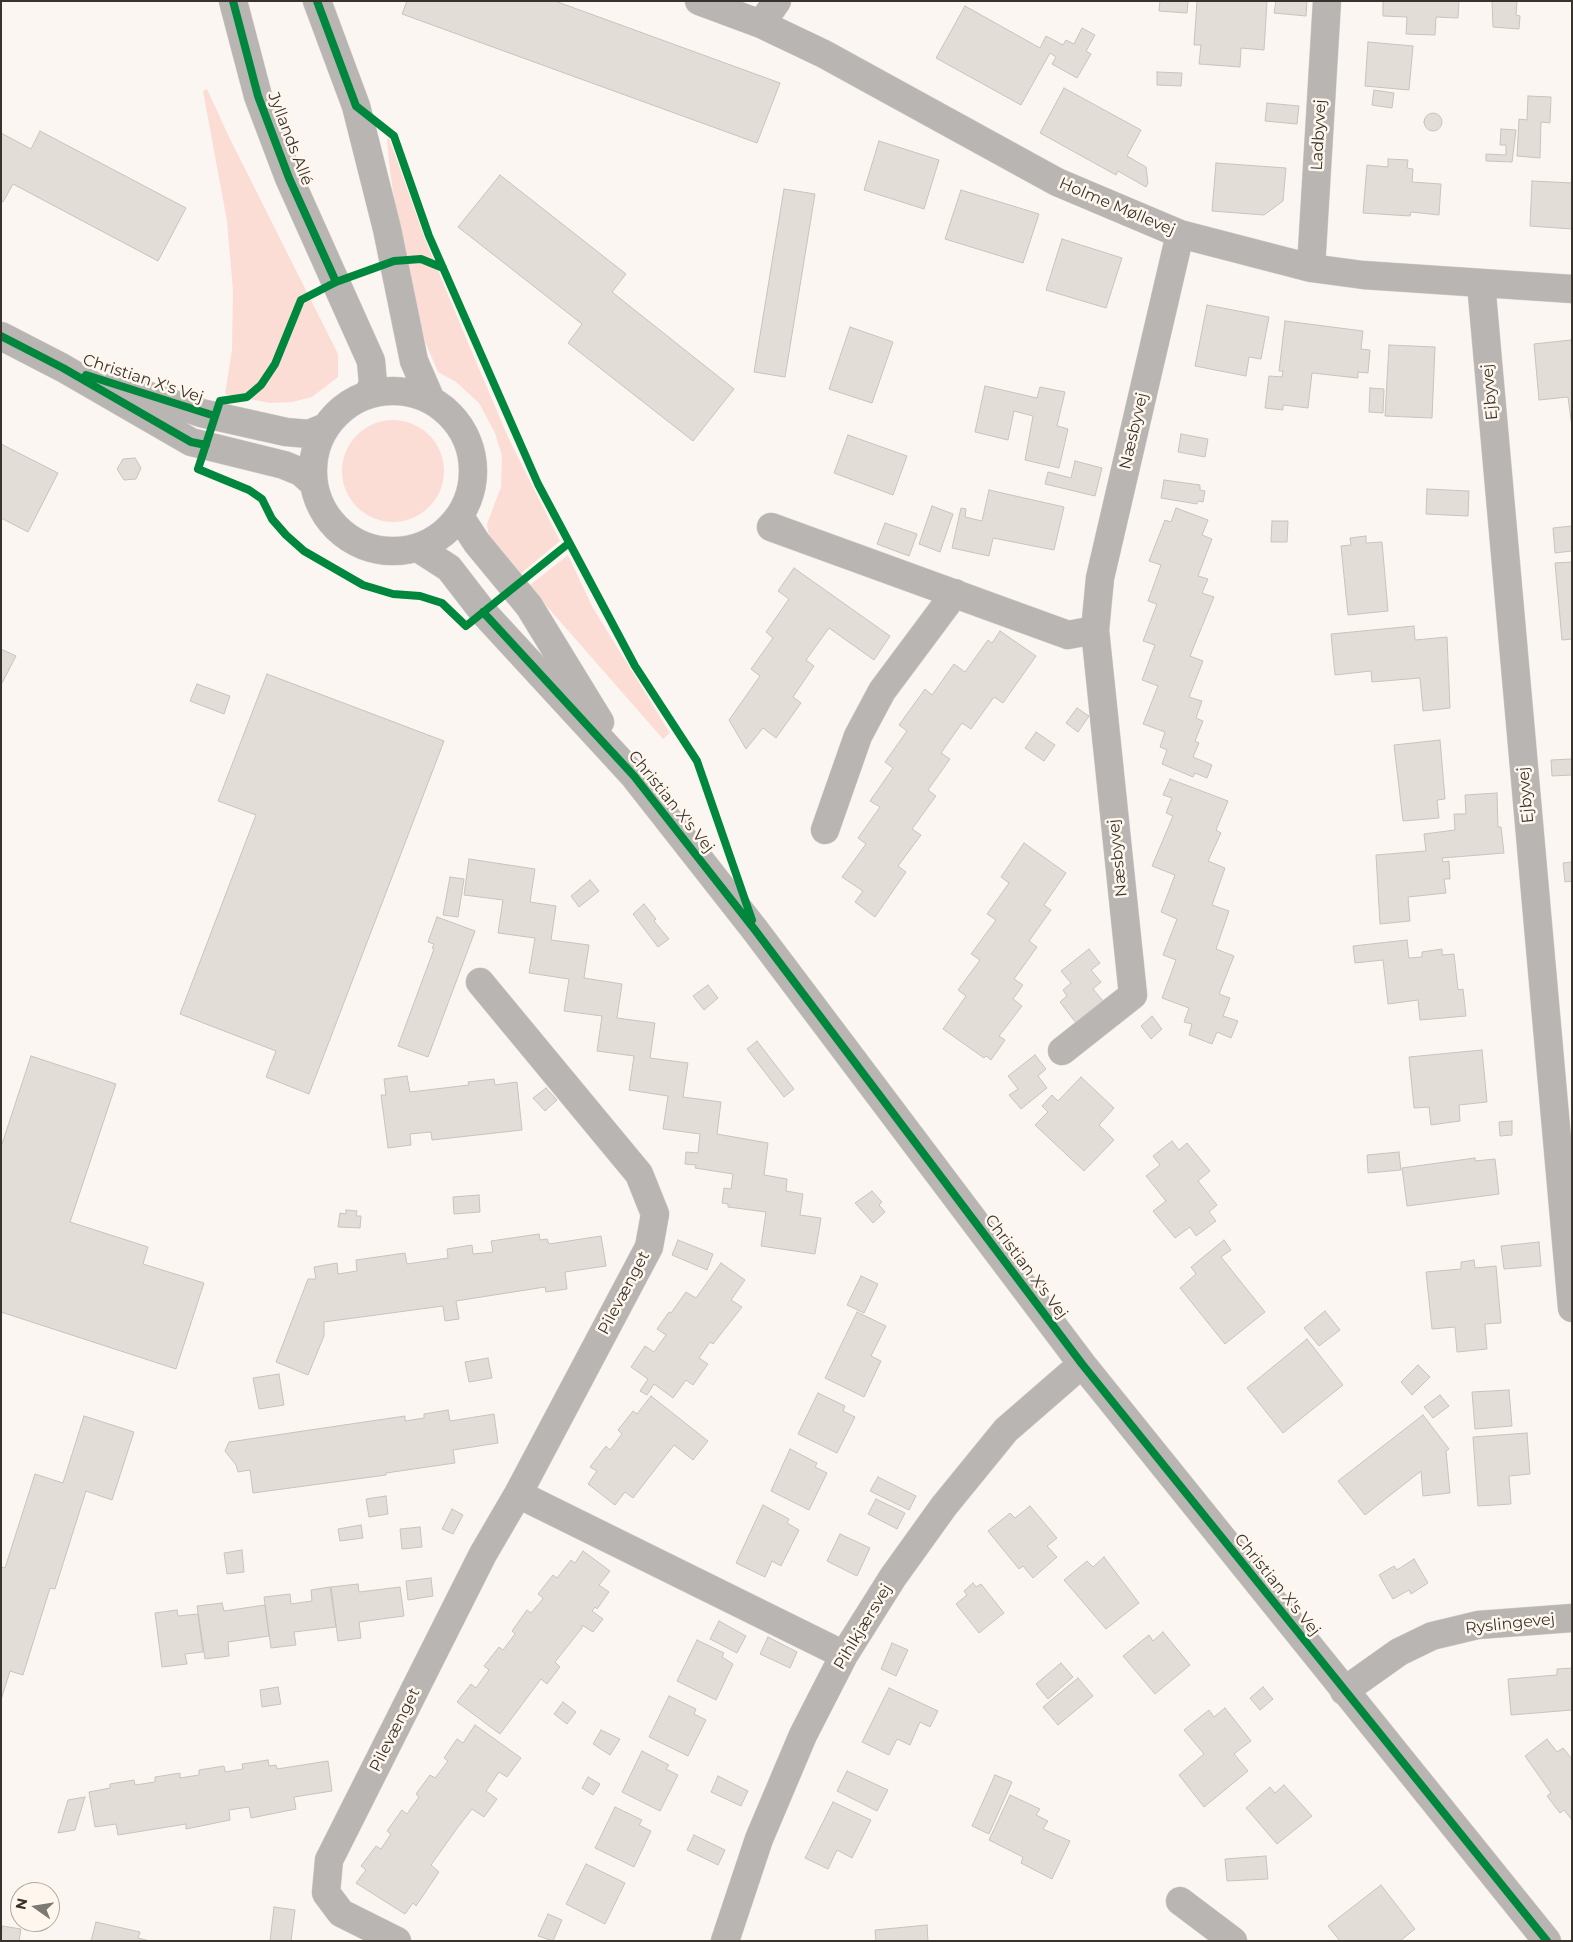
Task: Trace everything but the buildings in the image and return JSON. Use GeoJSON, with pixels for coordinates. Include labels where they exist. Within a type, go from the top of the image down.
{"type":"FeatureCollection","features":[{"type":"Feature","properties":{"kind":"street","name":"Jyllands Allé"},"geometry":{"type":"LineString","coordinates":[[233,1],[258,96],[289,178],[371,362],[373,384],[368,394]]}},
{"type":"Feature","properties":{"kind":"street"},"geometry":{"type":"LineString","coordinates":[[317,1],[356,106],[387,229],[414,361],[431,400]]}},
{"type":"Feature","properties":{"kind":"street","name":"Holme Møllevej"},"geometry":{"type":"LineString","coordinates":[[699,1],[761,24],[824,54],[1057,182],[1180,234],[1311,268],[1363,275],[1572,289]]}},
{"type":"Feature","properties":{"kind":"street"},"geometry":{"type":"LineString","coordinates":[[761,24],[777,1]]}},
{"type":"Feature","properties":{"kind":"street","name":"Ladbyvej"},"geometry":{"type":"LineString","coordinates":[[1311,268],[1326,1]]}},
{"type":"Feature","properties":{"kind":"street","name":"Næsbyvej"},"geometry":{"type":"LineString","coordinates":[[1062,1051],[1133,995],[1095,630],[1100,578],[1180,234]]}},
{"type":"Feature","properties":{"kind":"street","name":"Ejbyvej"},"geometry":{"type":"LineString","coordinates":[[1481,283],[1572,1308]]}},
{"type":"Feature","properties":{"kind":"street","name":"Christian X's Vej"},"geometry":{"type":"LineString","coordinates":[[1,336],[62,368],[191,442],[284,465],[301,472],[313,483]]}},
{"type":"Feature","properties":{"kind":"street","name":"Christian X's Vej"},"geometry":{"type":"LineString","coordinates":[[62,368],[224,418],[286,432],[309,434],[326,427]]}},
{"type":"Feature","properties":{"kind":"street"},"geometry":{"type":"LineString","coordinates":[[390,391],[411,393],[431,400],[446,410],[458,423],[467,438],[473,458],[474,478],[469,498],[460,517],[441,536],[418,548],[396,552],[375,550],[355,542],[338,530],[322,508],[313,483],[315,454],[326,427],[338,413],[352,402],[368,394],[390,391]]}},
{"type":"Feature","properties":{"kind":"street","name":"Christian X's Vej"},"geometry":{"type":"LineString","coordinates":[[460,517],[477,543],[530,606],[634,776]]}},
{"type":"Feature","properties":{"kind":"street"},"geometry":{"type":"LineString","coordinates":[[771,527],[1068,635],[1095,630]]}},
{"type":"Feature","properties":{"kind":"street","name":"Christian X's Vej"},"geometry":{"type":"LineString","coordinates":[[418,548],[449,568],[483,612],[634,776],[755,930],[1082,1364],[1547,1941]]}},
{"type":"Feature","properties":{"kind":"street"},"geometry":{"type":"LineString","coordinates":[[825,830],[858,736],[882,691],[955,593]]}},
{"type":"Feature","properties":{"kind":"street","name":"Pilevænget"},"geometry":{"type":"LineString","coordinates":[[397,1941],[340,1913],[326,1893],[330,1860],[483,1554],[518,1494],[649,1247],[655,1214],[639,1174],[480,982]]}},
{"type":"Feature","properties":{"kind":"street","name":"Pihlkjærsvej"},"geometry":{"type":"LineString","coordinates":[[725,1941],[762,1831],[803,1735],[844,1654],[893,1577],[944,1506],[999,1437],[1082,1364]]}},
{"type":"Feature","properties":{"kind":"street"},"geometry":{"type":"LineString","coordinates":[[518,1494],[844,1654]]}},
{"type":"Feature","properties":{"kind":"street","name":"Ryslingevej"},"geometry":{"type":"LineString","coordinates":[[1344,1691],[1399,1652],[1432,1636],[1478,1625],[1572,1618]]}},
{"type":"Feature","properties":{"kind":"street"},"geometry":{"type":"LineString","coordinates":[[1180,1900],[1233,1941]]}},
{"type":"Feature","properties":{"kind":"shaded area"},"geometry":{"type":"Polygon","coordinates":[[[207,89],[230,139],[338,354],[338,377],[312,397],[292,402],[270,403],[225,394],[232,350],[233,291],[227,221],[203,91],[207,89]]]}},
{"type":"Feature","properties":{"kind":"shaded area"},"geometry":{"type":"Polygon","coordinates":[[[389,138],[425,239],[508,437],[560,541],[519,575],[491,542],[488,531],[487,524],[501,487],[502,456],[495,433],[479,403],[456,382],[438,372],[424,339],[394,200],[387,139],[389,138]]]}},
{"type":"Feature","properties":{"kind":"shaded area"},"geometry":{"type":"Polygon","coordinates":[[[393,420],[412,424],[429,435],[440,452],[444,471],[440,490],[429,507],[412,518],[393,522],[374,518],[357,507],[346,490],[342,471],[346,452],[357,435],[374,424],[393,420]]]}},
{"type":"Feature","properties":{"kind":"shaded area"},"geometry":{"type":"Polygon","coordinates":[[[568,555],[593,608],[670,733],[663,739],[529,586],[568,555]]]}},
{"type":"Feature","properties":{"kind":"cycle path"},"geometry":{"type":"LineString","coordinates":[[233,1],[258,96],[289,178],[336,282]]}},
{"type":"Feature","properties":{"kind":"cycle path"},"geometry":{"type":"LineString","coordinates":[[317,1],[356,106],[394,136],[429,236],[538,484],[635,666],[697,761],[752,920]]}},
{"type":"Feature","properties":{"kind":"cycle path"},"geometry":{"type":"LineString","coordinates":[[443,268],[421,259],[394,261],[336,282],[301,300],[275,364],[261,385],[247,397],[220,401],[198,469],[249,490],[262,499],[272,519],[304,551],[363,585],[393,594],[420,596],[442,603],[466,626],[569,543]]}},
{"type":"Feature","properties":{"kind":"cycle path"},"geometry":{"type":"LineString","coordinates":[[1,336],[63,368],[191,442],[206,445]]}},
{"type":"Feature","properties":{"kind":"cycle path"},"geometry":{"type":"LineString","coordinates":[[86,375],[215,416]]}},
{"type":"Feature","properties":{"kind":"cycle path"},"geometry":{"type":"LineString","coordinates":[[483,612],[634,776],[755,930],[1082,1364],[1547,1941]]}}]}
